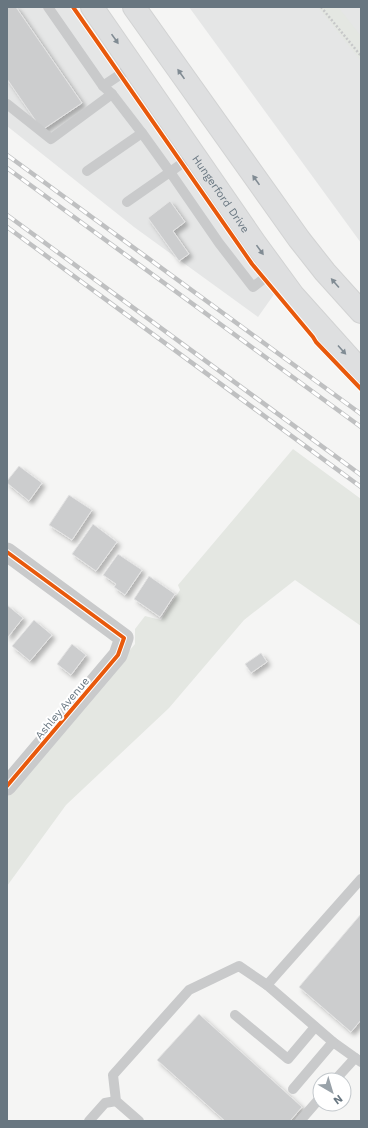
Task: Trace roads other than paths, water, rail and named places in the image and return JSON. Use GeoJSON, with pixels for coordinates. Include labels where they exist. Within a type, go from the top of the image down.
{"type":"FeatureCollection","features":[{"type":"Feature","properties":{"kind":"main road","name":"Hungerford Drive"},"geometry":{"type":"LineString","coordinates":[[92,7],[293,295],[361,371]]}},
{"type":"Feature","properties":{"kind":"main road"},"geometry":{"type":"LineString","coordinates":[[134,7],[294,232],[325,272],[361,312]]}},
{"type":"Feature","properties":{"kind":"street","name":"Ashley Avenue"},"geometry":{"type":"LineString","coordinates":[[7,552],[124,638],[118,654],[7,786]]}},
{"type":"Feature","properties":{"kind":"lane"},"geometry":{"type":"LineString","coordinates":[[48,7],[103,86],[112,94],[142,133],[219,243],[253,287],[275,270]]}},
{"type":"Feature","properties":{"kind":"lane"},"geometry":{"type":"LineString","coordinates":[[103,86],[133,66]]}},
{"type":"Feature","properties":{"kind":"lane"},"geometry":{"type":"LineString","coordinates":[[7,104],[51,139],[112,94]]}},
{"type":"Feature","properties":{"kind":"lane"},"geometry":{"type":"LineString","coordinates":[[87,171],[142,133]]}},
{"type":"Feature","properties":{"kind":"lane"},"geometry":{"type":"LineString","coordinates":[[127,202],[194,155]]}},
{"type":"Feature","properties":{"kind":"lane"},"geometry":{"type":"LineString","coordinates":[[267,985],[361,879]]}},
{"type":"Feature","properties":{"kind":"lane"},"geometry":{"type":"LineString","coordinates":[[139,1121],[116,1101],[113,1075],[189,990],[239,966],[267,985],[333,1042],[358,1060],[345,1072]]}},
{"type":"Feature","properties":{"kind":"lane"},"geometry":{"type":"LineString","coordinates":[[235,1015],[288,1059],[316,1027]]}},
{"type":"Feature","properties":{"kind":"lane"},"geometry":{"type":"LineString","coordinates":[[293,1089],[333,1042]]}},
{"type":"Feature","properties":{"kind":"lane"},"geometry":{"type":"LineString","coordinates":[[89,1121],[105,1103],[116,1101]]}},
{"type":"Feature","properties":{"kind":"lane"},"geometry":{"type":"LineString","coordinates":[[300,1121],[312,1107]]}},
{"type":"Feature","properties":{"kind":"railway"},"geometry":{"type":"LineString","coordinates":[[7,155],[361,414]]}},
{"type":"Feature","properties":{"kind":"railway"},"geometry":{"type":"LineString","coordinates":[[7,168],[361,427]]}},
{"type":"Feature","properties":{"kind":"railway"},"geometry":{"type":"LineString","coordinates":[[7,215],[361,475]]}},
{"type":"Feature","properties":{"kind":"railway"},"geometry":{"type":"LineString","coordinates":[[7,227],[361,487]]}}]}
